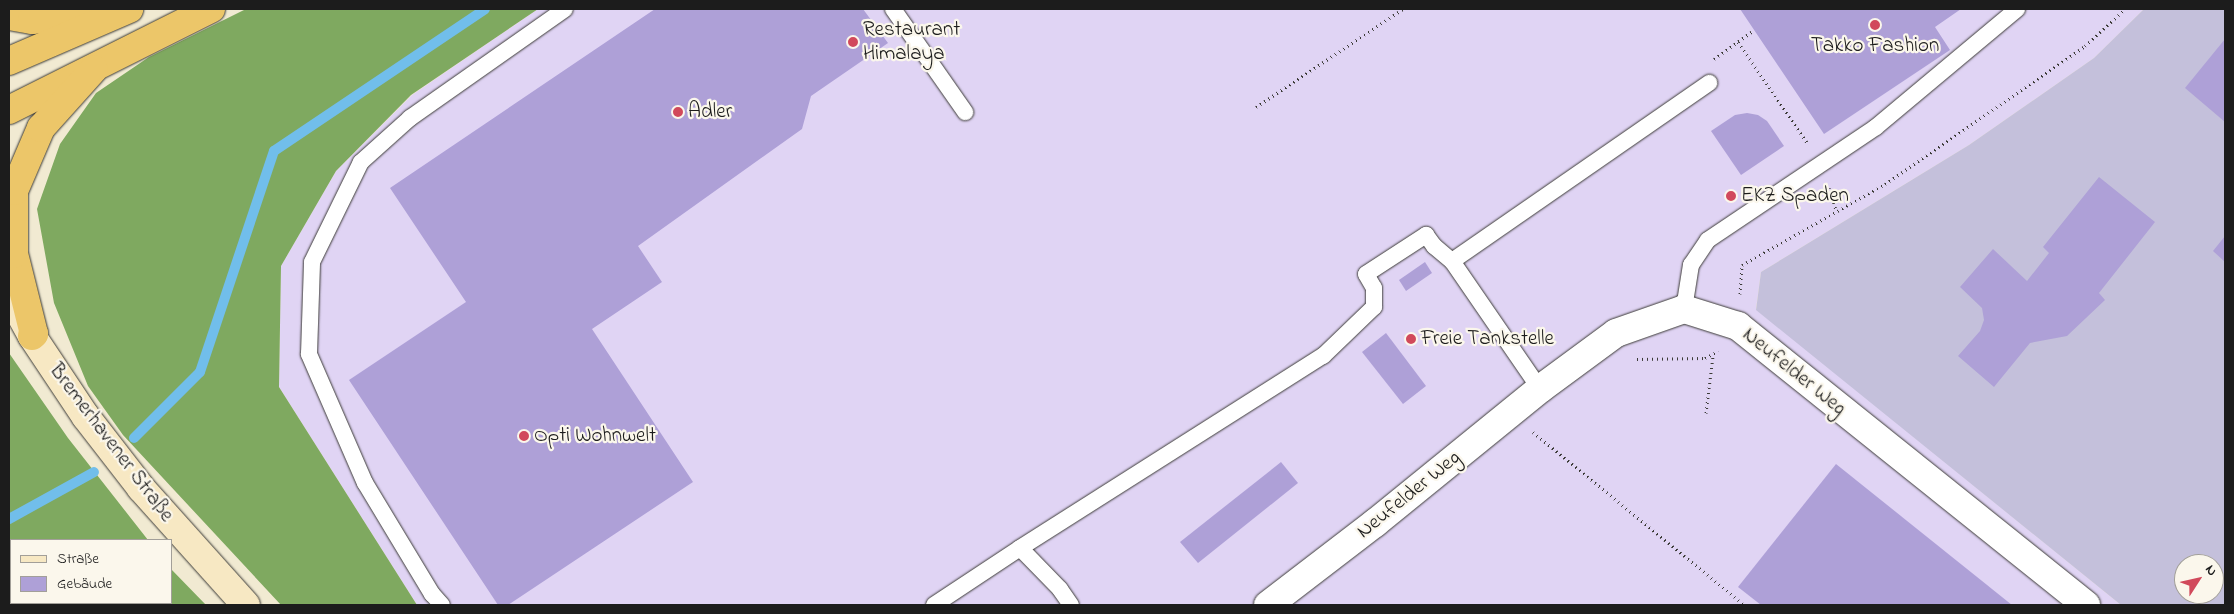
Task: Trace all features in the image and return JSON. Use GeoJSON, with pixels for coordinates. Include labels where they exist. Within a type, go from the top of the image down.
{"type":"FeatureCollection","features":[{"type":"Feature","properties":{"kind":"highway"},"geometry":{"type":"LineString","coordinates":[[9,16],[32,20],[127,9]]}},
{"type":"Feature","properties":{"kind":"highway"},"geometry":{"type":"LineString","coordinates":[[9,61],[127,9]]}},
{"type":"Feature","properties":{"kind":"highway"},"geometry":{"type":"LineString","coordinates":[[9,110],[211,9]]}},
{"type":"Feature","properties":{"kind":"highway"},"geometry":{"type":"LineString","coordinates":[[32,336],[34,334],[14,254],[14,191],[41,128],[94,69]]}},
{"type":"Feature","properties":{"kind":"main road","name":"Bremerhavener Straße"},"geometry":{"type":"LineString","coordinates":[[9,294],[32,336],[86,416],[141,488],[246,605]]}},
{"type":"Feature","properties":{"kind":"street","name":"Neufelder Weg"},"geometry":{"type":"LineString","coordinates":[[1268,605],[1376,523],[1540,389],[1616,333],[1684,308],[1738,326],[2086,605]]}},
{"type":"Feature","properties":{"kind":"lane"},"geometry":{"type":"LineString","coordinates":[[442,605],[432,594],[365,483],[309,354],[312,262],[361,162],[410,118],[565,9]]}},
{"type":"Feature","properties":{"kind":"lane"},"geometry":{"type":"LineString","coordinates":[[893,9],[965,112]]}},
{"type":"Feature","properties":{"kind":"lane"},"geometry":{"type":"LineString","coordinates":[[1684,308],[1691,265],[1708,240],[1876,127],[2018,9]]}},
{"type":"Feature","properties":{"kind":"lane"},"geometry":{"type":"LineString","coordinates":[[1452,261],[1709,83]]}},
{"type":"Feature","properties":{"kind":"lane"},"geometry":{"type":"LineString","coordinates":[[934,605],[1020,548],[1323,356],[1374,307],[1374,288],[1366,274],[1426,235],[1434,246],[1452,261],[1540,389]]}},
{"type":"Feature","properties":{"kind":"lane"},"geometry":{"type":"LineString","coordinates":[[1020,548],[1060,589],[1071,605]]}},
{"type":"Feature","properties":{"kind":"path"},"geometry":{"type":"LineString","coordinates":[[1256,107],[1403,9]]}},
{"type":"Feature","properties":{"kind":"path"},"geometry":{"type":"LineString","coordinates":[[1628,360],[1713,356],[1721,349],[1738,326],[1742,264],[1885,184],[2085,46],[2125,9]]}},
{"type":"Feature","properties":{"kind":"path"},"geometry":{"type":"LineString","coordinates":[[1738,42],[1821,163]]}},
{"type":"Feature","properties":{"kind":"path"},"geometry":{"type":"LineString","coordinates":[[1706,413],[1713,356]]}},
{"type":"Feature","properties":{"kind":"path"},"geometry":{"type":"LineString","coordinates":[[1538,424],[1531,430],[1744,605]]}},
{"type":"Feature","properties":{"kind":"shaded area"},"geometry":{"type":"Polygon","coordinates":[[[538,9],[2144,9],[2094,58],[1969,145],[1761,272],[1756,309],[2121,605],[417,605],[279,387],[281,266],[336,171],[412,95],[538,9]]]}},
{"type":"Feature","properties":{"kind":"shaded area"},"geometry":{"type":"Polygon","coordinates":[[[2144,9],[2225,9],[2225,605],[2121,605],[1756,310],[1761,272],[1969,145],[2094,58],[2144,9]]]}},
{"type":"Feature","properties":{"kind":"green space"},"geometry":{"type":"Polygon","coordinates":[[[246,9],[538,9],[411,95],[336,171],[281,266],[279,387],[417,605],[281,605],[123,435],[88,386],[54,303],[37,209],[60,144],[96,93],[149,57],[246,9]]]}},
{"type":"Feature","properties":{"kind":"green space"},"geometry":{"type":"Polygon","coordinates":[[[9,353],[68,438],[147,539],[10,539],[10,604],[172,604],[172,570],[206,605],[9,605],[9,353]]]}},
{"type":"Feature","properties":{"kind":"building"},"geometry":{"type":"Polygon","coordinates":[[[655,9],[863,9],[888,43],[811,96],[802,129],[638,246],[662,282],[592,329],[693,482],[508,605],[498,605],[349,380],[466,302],[390,188],[655,9]]]}},
{"type":"Feature","properties":{"kind":"building"},"geometry":{"type":"Polygon","coordinates":[[[1740,9],[1961,9],[1935,27],[1950,50],[1824,134],[1740,9]]]}},
{"type":"Feature","properties":{"kind":"building"},"geometry":{"type":"Polygon","coordinates":[[[2225,39],[2225,122],[2185,88],[2225,39]]]}},
{"type":"Feature","properties":{"kind":"building"},"geometry":{"type":"Polygon","coordinates":[[[1747,113],[1758,115],[1767,121],[1784,146],[1741,175],[1711,131],[1735,115],[1747,113]]]}},
{"type":"Feature","properties":{"kind":"building"},"geometry":{"type":"Polygon","coordinates":[[[2099,177],[2155,222],[2099,293],[2105,300],[2067,336],[2030,343],[1994,387],[1958,356],[1980,331],[1984,320],[1982,308],[1960,287],[1993,249],[2027,281],[2049,253],[2043,247],[2099,177]]]}},
{"type":"Feature","properties":{"kind":"building"},"geometry":{"type":"Polygon","coordinates":[[[2225,236],[2225,262],[2213,251],[2225,236]]]}},
{"type":"Feature","properties":{"kind":"building"},"geometry":{"type":"Polygon","coordinates":[[[1425,262],[1432,273],[1406,291],[1399,280],[1425,262]]]}},
{"type":"Feature","properties":{"kind":"building"},"geometry":{"type":"Polygon","coordinates":[[[1386,333],[1426,386],[1403,404],[1362,352],[1386,333]]]}},
{"type":"Feature","properties":{"kind":"building"},"geometry":{"type":"Polygon","coordinates":[[[1281,462],[1298,483],[1198,563],[1180,542],[1281,462]]]}},
{"type":"Feature","properties":{"kind":"building"},"geometry":{"type":"Polygon","coordinates":[[[1836,464],[2012,605],[1761,605],[1738,587],[1836,464]]]}},
{"type":"Feature","properties":{"kind":"waterway"},"geometry":{"type":"LineString","coordinates":[[134,438],[200,372],[274,151],[485,9]]}},
{"type":"Feature","properties":{"kind":"waterway"},"geometry":{"type":"LineString","coordinates":[[9,519],[94,472]]}},
{"type":"Feature","properties":{"kind":"place","name":"Takko Fashion"},"geometry":{"type":"Point","coordinates":[1875,25]}},
{"type":"Feature","properties":{"kind":"place","name":"Restaurant Himalaya"},"geometry":{"type":"Point","coordinates":[853,42]}},
{"type":"Feature","properties":{"kind":"place","name":"Adler"},"geometry":{"type":"Point","coordinates":[678,112]}},
{"type":"Feature","properties":{"kind":"place","name":"EKZ Spaden"},"geometry":{"type":"Point","coordinates":[1731,196]}},
{"type":"Feature","properties":{"kind":"place","name":"Freie Tankstelle"},"geometry":{"type":"Point","coordinates":[1411,339]}},
{"type":"Feature","properties":{"kind":"place","name":"Opti Wohnwelt"},"geometry":{"type":"Point","coordinates":[524,436]}}]}
